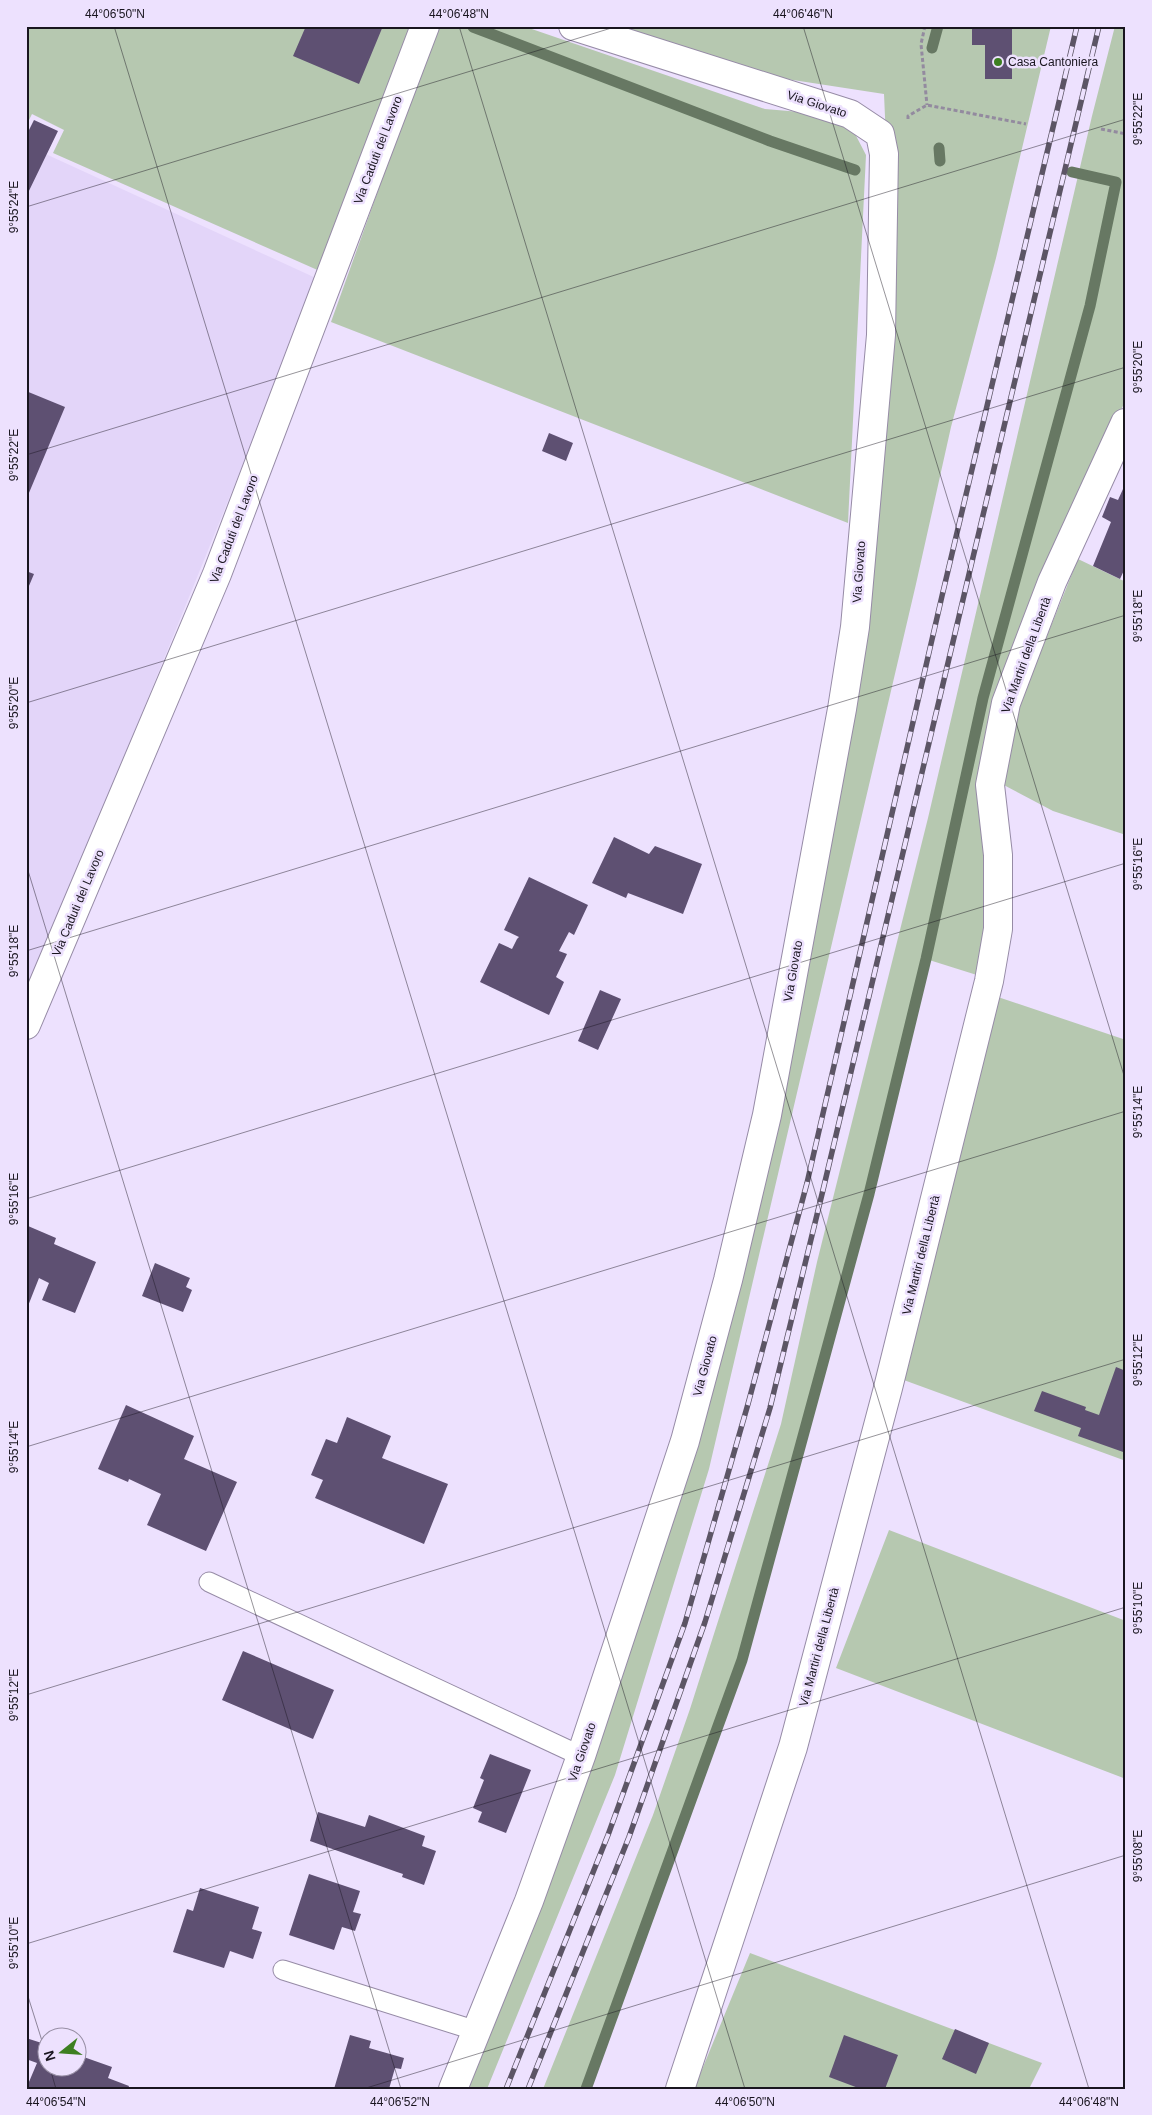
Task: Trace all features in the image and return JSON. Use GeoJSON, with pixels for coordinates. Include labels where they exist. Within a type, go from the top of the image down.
{"type":"FeatureCollection","features":[{"type":"Feature","properties":{"kind":"street","name":"Via Caduti del Lavoro"},"geometry":{"type":"LineString","coordinates":[[26,1025],[217,574],[425,26]]}},
{"type":"Feature","properties":{"kind":"street","name":"Via Giovato"},"geometry":{"type":"LineString","coordinates":[[453,2089],[529,1901],[581,1756],[685,1442],[728,1280],[767,1115],[855,627],[880,335],[884,154],[880,134],[850,114],[573,26]]}},
{"type":"Feature","properties":{"kind":"street","name":"Via Martiri della Libertà"},"geometry":{"type":"LineString","coordinates":[[680,2089],[793,1747],[888,1388],[987,991],[998,929],[998,855],[990,785],[1006,703],[1052,582],[1125,423]]}},
{"type":"Feature","properties":{"kind":"lane"},"geometry":{"type":"LineString","coordinates":[[209,1582],[581,1756]]}},
{"type":"Feature","properties":{"kind":"lane"},"geometry":{"type":"LineString","coordinates":[[283,1970],[478,2031]]}},
{"type":"Feature","properties":{"kind":"path"},"geometry":{"type":"LineString","coordinates":[[925,26],[920,44],[927,105],[1026,124]]}},
{"type":"Feature","properties":{"kind":"path"},"geometry":{"type":"LineString","coordinates":[[1101,129],[1126,134]]}},
{"type":"Feature","properties":{"kind":"shaded area"},"geometry":{"type":"Polygon","coordinates":[[[26,145],[318,279],[26,999],[26,145]]]}},
{"type":"Feature","properties":{"kind":"green space"},"geometry":{"type":"Polygon","coordinates":[[[26,26],[414,26],[322,272],[53,153],[64,130],[32,114],[26,126],[26,26]]]}},
{"type":"Feature","properties":{"kind":"green space"},"geometry":{"type":"Polygon","coordinates":[[[437,26],[523,26],[765,109],[812,113],[852,128],[866,155],[848,523],[331,322],[437,26]]]}},
{"type":"Feature","properties":{"kind":"green space"},"geometry":{"type":"Polygon","coordinates":[[[616,26],[1051,26],[996,258],[951,427],[709,1469],[615,1775],[487,2089],[462,2089],[776,1118],[892,276],[884,94],[761,75],[616,26]]]}},
{"type":"Feature","properties":{"kind":"green space"},"geometry":{"type":"Polygon","coordinates":[[[1115,26],[1126,26],[1126,399],[1015,651],[980,976],[926,959],[869,1194],[742,1660],[586,2089],[543,2089],[653,1815],[690,1709],[781,1424],[817,1262],[928,818],[1092,116],[1115,26]]]}},
{"type":"Feature","properties":{"kind":"green space"},"geometry":{"type":"Polygon","coordinates":[[[1078,559],[1126,582],[1126,835],[1053,811],[1000,783],[1011,725],[1078,559]]]}},
{"type":"Feature","properties":{"kind":"green space"},"geometry":{"type":"Polygon","coordinates":[[[992,995],[1126,1040],[1126,1461],[901,1379],[992,995]]]}},
{"type":"Feature","properties":{"kind":"green space"},"geometry":{"type":"Polygon","coordinates":[[[889,1530],[1126,1621],[1126,1779],[836,1668],[889,1530]]]}},
{"type":"Feature","properties":{"kind":"green space"},"geometry":{"type":"Polygon","coordinates":[[[750,1953],[1042,2063],[1029,2089],[694,2089],[750,1953]]]}},
{"type":"Feature","properties":{"kind":"building"},"geometry":{"type":"Polygon","coordinates":[[[306,26],[383,26],[359,84],[293,56],[306,26]]]}},
{"type":"Feature","properties":{"kind":"building","name":"Casa Cantoniera"},"geometry":{"type":"Polygon","coordinates":[[[972,26],[1012,26],[1012,79],[985,79],[985,45],[972,45],[972,26]]]}},
{"type":"Feature","properties":{"kind":"building"},"geometry":{"type":"Polygon","coordinates":[[[34,120],[58,131],[26,197],[26,136],[34,120]]]}},
{"type":"Feature","properties":{"kind":"building"},"geometry":{"type":"Polygon","coordinates":[[[26,391],[65,407],[26,500],[26,391]]]}},
{"type":"Feature","properties":{"kind":"building"},"geometry":{"type":"Polygon","coordinates":[[[549,433],[573,443],[566,461],[542,451],[549,433]]]}},
{"type":"Feature","properties":{"kind":"building"},"geometry":{"type":"Polygon","coordinates":[[[1123,489],[1126,490],[1126,566],[1120,579],[1093,566],[1111,522],[1102,517],[1110,497],[1118,500],[1123,489]]]}},
{"type":"Feature","properties":{"kind":"building"},"geometry":{"type":"Polygon","coordinates":[[[26,571],[34,574],[26,593],[26,571]]]}},
{"type":"Feature","properties":{"kind":"building"},"geometry":{"type":"Polygon","coordinates":[[[614,837],[649,854],[655,846],[702,864],[683,914],[628,893],[626,898],[592,883],[614,837]]]}},
{"type":"Feature","properties":{"kind":"building"},"geometry":{"type":"Polygon","coordinates":[[[529,877],[588,905],[574,935],[569,932],[559,951],[567,954],[556,977],[564,982],[549,1015],[480,982],[499,943],[512,949],[519,937],[504,930],[529,877]]]}},
{"type":"Feature","properties":{"kind":"building"},"geometry":{"type":"Polygon","coordinates":[[[600,990],[621,999],[598,1050],[578,1041],[600,990]]]}},
{"type":"Feature","properties":{"kind":"building"},"geometry":{"type":"Polygon","coordinates":[[[28,1226],[56,1238],[54,1244],[96,1262],[75,1313],[42,1300],[49,1283],[39,1278],[28,1306],[26,1305],[26,1230],[28,1226]]]}},
{"type":"Feature","properties":{"kind":"building"},"geometry":{"type":"Polygon","coordinates":[[[155,1263],[190,1278],[186,1287],[192,1290],[183,1312],[142,1296],[155,1263]]]}},
{"type":"Feature","properties":{"kind":"building"},"geometry":{"type":"Polygon","coordinates":[[[1116,1367],[1126,1371],[1126,1453],[1078,1436],[1081,1428],[1034,1411],[1042,1391],[1086,1407],[1085,1410],[1099,1415],[1116,1367]]]}},
{"type":"Feature","properties":{"kind":"building"},"geometry":{"type":"Polygon","coordinates":[[[126,1405],[194,1436],[184,1459],[237,1482],[206,1551],[147,1525],[161,1494],[129,1479],[128,1482],[98,1469],[126,1405]]]}},
{"type":"Feature","properties":{"kind":"building"},"geometry":{"type":"Polygon","coordinates":[[[347,1417],[391,1436],[382,1458],[448,1484],[424,1544],[315,1498],[323,1480],[311,1475],[326,1439],[337,1443],[347,1417]]]}},
{"type":"Feature","properties":{"kind":"building"},"geometry":{"type":"Polygon","coordinates":[[[243,1651],[334,1690],[313,1739],[222,1700],[243,1651]]]}},
{"type":"Feature","properties":{"kind":"building"},"geometry":{"type":"Polygon","coordinates":[[[490,1754],[531,1770],[506,1833],[478,1822],[482,1812],[473,1808],[484,1780],[480,1778],[490,1754]]]}},
{"type":"Feature","properties":{"kind":"building"},"geometry":{"type":"Polygon","coordinates":[[[318,1812],[365,1827],[369,1815],[425,1836],[422,1846],[436,1851],[424,1885],[402,1877],[403,1874],[310,1841],[318,1812]]]}},
{"type":"Feature","properties":{"kind":"building"},"geometry":{"type":"Polygon","coordinates":[[[309,1874],[360,1891],[353,1912],[361,1914],[355,1931],[342,1927],[334,1950],[289,1935],[309,1874]]]}},
{"type":"Feature","properties":{"kind":"building"},"geometry":{"type":"Polygon","coordinates":[[[200,1888],[259,1907],[252,1929],[262,1932],[253,1959],[230,1951],[224,1968],[173,1952],[187,1909],[193,1911],[200,1888]]]}},
{"type":"Feature","properties":{"kind":"building"},"geometry":{"type":"Polygon","coordinates":[[[955,2029],[989,2043],[976,2074],[942,2059],[955,2029]]]}},
{"type":"Feature","properties":{"kind":"building"},"geometry":{"type":"Polygon","coordinates":[[[350,2035],[371,2041],[369,2048],[404,2058],[401,2069],[395,2068],[389,2089],[334,2089],[350,2035]]]}},
{"type":"Feature","properties":{"kind":"building"},"geometry":{"type":"Polygon","coordinates":[[[844,2035],[898,2055],[885,2089],[861,2089],[829,2077],[844,2035]]]}},
{"type":"Feature","properties":{"kind":"building"},"geometry":{"type":"Polygon","coordinates":[[[26,2038],[38,2042],[38,2078],[88,2078],[88,2059],[112,2067],[108,2078],[129,2086],[128,2089],[26,2089],[37,2063],[26,2059],[26,2038]]]}},
{"type":"Feature","properties":{"kind":"waterway"},"geometry":{"type":"LineString","coordinates":[[932,48],[938,26]]}},
{"type":"Feature","properties":{"kind":"waterway"},"geometry":{"type":"LineString","coordinates":[[473,27],[770,141],[855,170]]}},
{"type":"Feature","properties":{"kind":"waterway"},"geometry":{"type":"LineString","coordinates":[[939,148],[940,161]]}},
{"type":"Feature","properties":{"kind":"waterway"},"geometry":{"type":"LineString","coordinates":[[586,2089],[742,1660],[869,1194],[926,959],[983,698],[1090,306],[1116,182],[1072,172]]}},
{"type":"Feature","properties":{"kind":"railway"},"geometry":{"type":"LineString","coordinates":[[506,2089],[608,1835],[685,1623],[748,1404],[807,1183],[942,596],[1077,26]]}},
{"type":"Feature","properties":{"kind":"railway"},"geometry":{"type":"LineString","coordinates":[[528,2089],[629,1837],[705,1622],[770,1408],[1099,26]]}},
{"type":"Feature","properties":{"kind":"place","name":"Casa Cantoniera"},"geometry":{"type":"Point","coordinates":[998,62]}}]}
